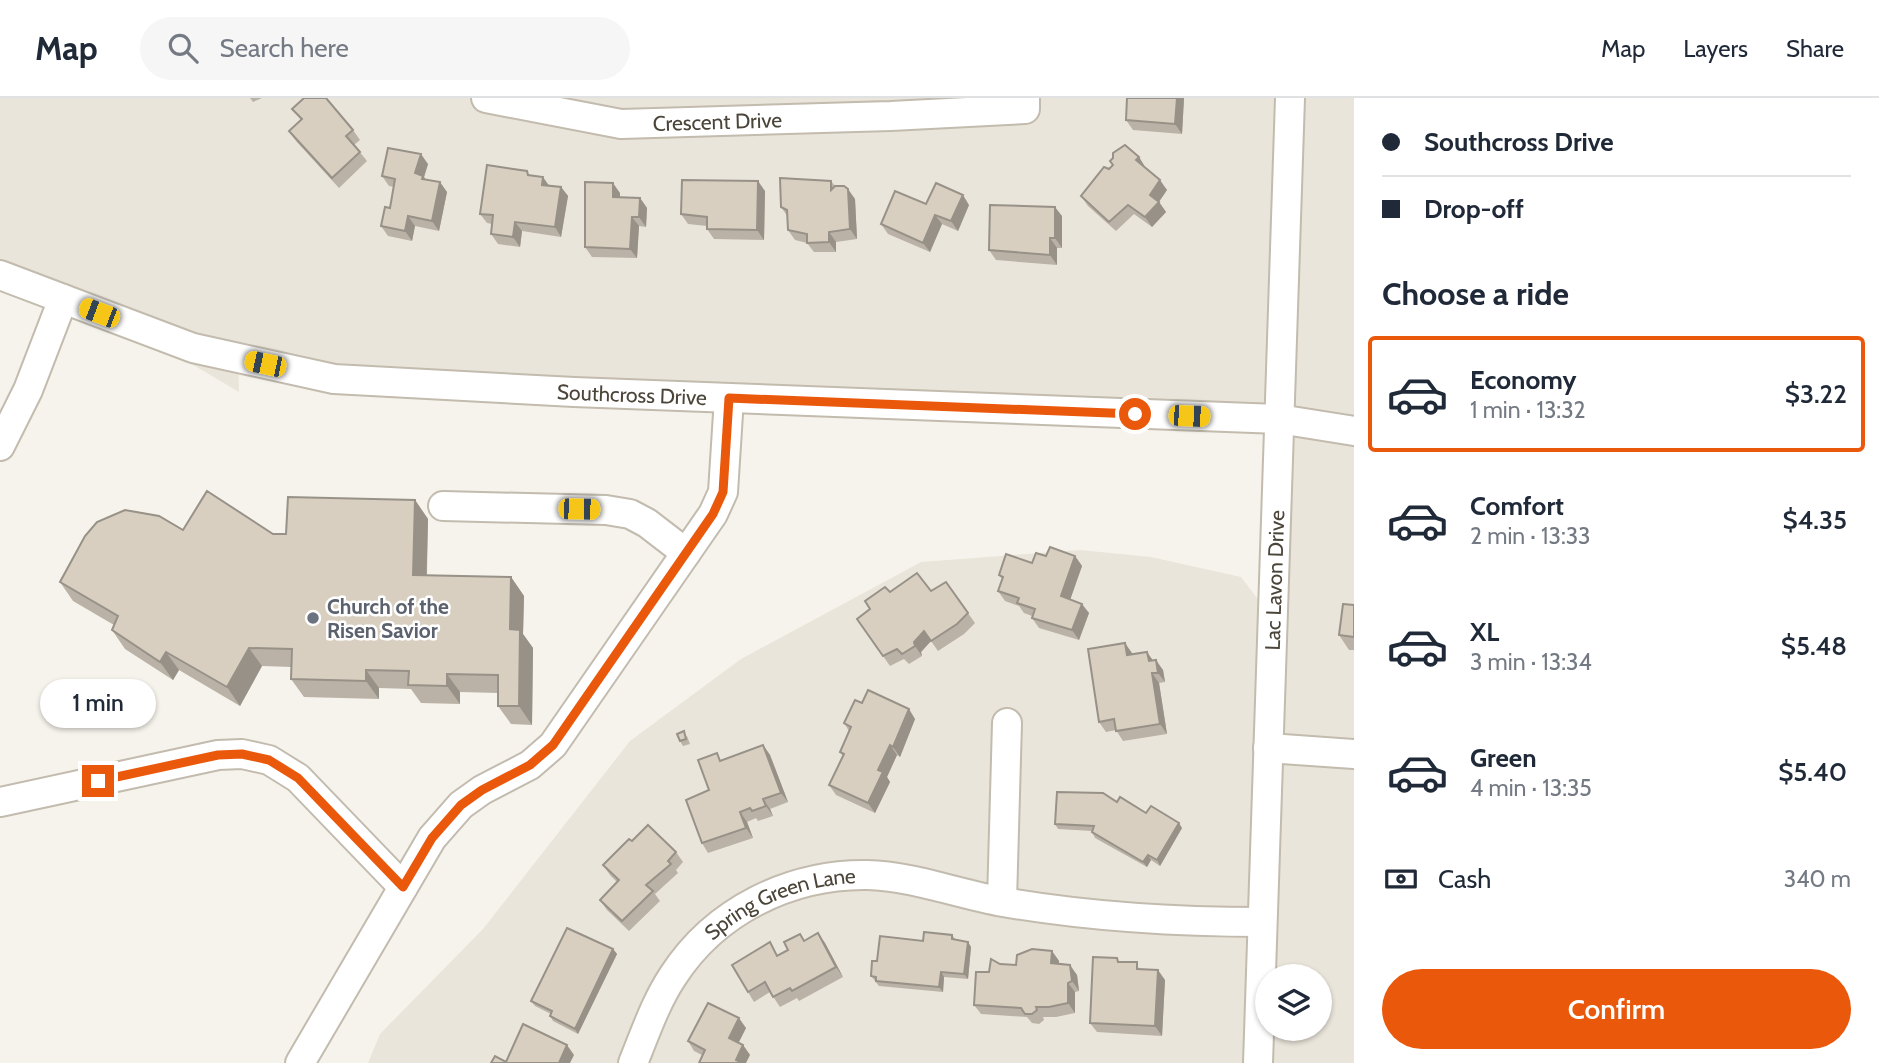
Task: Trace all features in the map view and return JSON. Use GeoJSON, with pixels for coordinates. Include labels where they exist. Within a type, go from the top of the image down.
{"type":"FeatureCollection","features":[{"type":"Feature","properties":{"kind":"street","name":"Crescent Drive"},"geometry":{"type":"LineString","coordinates":[[486,98],[621,124],[1025,109],[1025,98]]}},
{"type":"Feature","properties":{"kind":"street","name":"Lac Lavon Drive"},"geometry":{"type":"LineString","coordinates":[[1258,1063],[1290,98]]}},
{"type":"Feature","properties":{"kind":"street","name":"Southcross Drive"},"geometry":{"type":"LineString","coordinates":[[0,275],[193,348],[334,379],[467,387],[1279,419],[1354,431]]}},
{"type":"Feature","properties":{"kind":"street"},"geometry":{"type":"LineString","coordinates":[[0,446],[28,390],[63,299]]}},
{"type":"Feature","properties":{"kind":"street"},"geometry":{"type":"LineString","coordinates":[[300,1063],[432,838],[461,805],[482,790],[530,765],[553,745],[713,514],[723,492],[729,398]]}},
{"type":"Feature","properties":{"kind":"street"},"geometry":{"type":"LineString","coordinates":[[443,506],[606,510],[630,514],[686,552]]}},
{"type":"Feature","properties":{"kind":"street"},"geometry":{"type":"LineString","coordinates":[[1002,901],[1007,723]]}},
{"type":"Feature","properties":{"kind":"street"},"geometry":{"type":"LineString","coordinates":[[1268,748],[1354,754]]}},
{"type":"Feature","properties":{"kind":"street"},"geometry":{"type":"LineString","coordinates":[[0,802],[218,755],[242,754],[269,760],[298,778],[403,887]]}},
{"type":"Feature","properties":{"kind":"street","name":"Spring Green Lane"},"geometry":{"type":"LineString","coordinates":[[633,1063],[652,1014],[682,962],[723,921],[756,900],[811,881],[869,875],[1002,901],[1107,917],[1160,921],[1262,922]]}},
{"type":"Feature","properties":{"kind":"shaded area"},"geometry":{"type":"Polygon","coordinates":[[[0,98],[1354,98],[1354,1063],[368,1063],[380,1034],[483,929],[630,741],[741,659],[921,562],[1080,550],[1151,557],[1241,577],[1272,618],[1279,419],[574,392],[238,358],[239,392],[117,320],[0,276],[0,98]]]}},
{"type":"Feature","properties":{"kind":"building"},"geometry":{"type":"Polygon","coordinates":[[[304,98],[326,98],[353,130],[346,136],[360,152],[332,178],[289,131],[302,119],[292,109],[304,98]]]}},
{"type":"Feature","properties":{"kind":"building"},"geometry":{"type":"Polygon","coordinates":[[[1127,98],[1177,98],[1175,124],[1126,120],[1127,98]]]}},
{"type":"Feature","properties":{"kind":"building"},"geometry":{"type":"Polygon","coordinates":[[[1125,145],[1139,157],[1136,160],[1160,180],[1150,195],[1159,202],[1145,217],[1128,205],[1109,222],[1081,196],[1104,167],[1109,169],[1113,165],[1110,161],[1113,153],[1125,145]]]}},
{"type":"Feature","properties":{"kind":"building"},"geometry":{"type":"Polygon","coordinates":[[[388,148],[421,154],[415,173],[423,176],[422,179],[440,182],[432,221],[408,216],[405,231],[381,226],[385,207],[390,208],[395,179],[382,176],[388,148]]]}},
{"type":"Feature","properties":{"kind":"building"},"geometry":{"type":"Polygon","coordinates":[[[487,165],[527,171],[528,175],[543,177],[542,185],[561,187],[555,227],[515,222],[513,237],[491,234],[493,215],[480,214],[487,165]]]}},
{"type":"Feature","properties":{"kind":"building"},"geometry":{"type":"Polygon","coordinates":[[[780,178],[831,181],[831,190],[835,186],[844,186],[848,189],[850,229],[829,232],[829,242],[807,243],[807,234],[788,230],[787,210],[781,207],[780,178]]]}},
{"type":"Feature","properties":{"kind":"building"},"geometry":{"type":"Polygon","coordinates":[[[682,180],[758,181],[757,230],[707,229],[707,217],[681,214],[682,180]]]}},
{"type":"Feature","properties":{"kind":"building"},"geometry":{"type":"Polygon","coordinates":[[[585,182],[613,183],[613,197],[640,198],[639,217],[632,217],[630,249],[585,247],[585,182]]]}},
{"type":"Feature","properties":{"kind":"building"},"geometry":{"type":"Polygon","coordinates":[[[936,183],[963,195],[951,221],[935,215],[923,243],[881,224],[895,191],[926,204],[936,183]]]}},
{"type":"Feature","properties":{"kind":"building"},"geometry":{"type":"Polygon","coordinates":[[[990,205],[1055,207],[1055,238],[1050,238],[1050,255],[989,250],[990,205]]]}},
{"type":"Feature","properties":{"kind":"building","name":"Church of the Risen Savior"},"geometry":{"type":"Polygon","coordinates":[[[207,491],[273,534],[286,534],[288,497],[415,500],[413,575],[511,577],[510,629],[520,630],[519,706],[498,706],[498,675],[447,674],[447,686],[408,685],[409,671],[366,670],[366,681],[291,679],[292,649],[249,648],[227,687],[166,652],[160,662],[112,630],[118,616],[60,582],[85,536],[97,522],[125,510],[159,516],[183,530],[207,491]]]}},
{"type":"Feature","properties":{"kind":"building"},"geometry":{"type":"Polygon","coordinates":[[[1050,547],[1075,556],[1061,596],[1082,604],[1072,630],[1032,618],[1035,609],[1017,603],[1019,598],[998,591],[1003,577],[999,575],[1006,554],[1032,563],[1036,553],[1046,556],[1050,547]]]}},
{"type":"Feature","properties":{"kind":"building"},"geometry":{"type":"Polygon","coordinates":[[[917,573],[931,591],[946,582],[968,613],[957,624],[931,641],[924,631],[914,642],[915,646],[902,654],[897,649],[883,656],[857,619],[870,609],[865,601],[885,587],[890,592],[917,573]]]}},
{"type":"Feature","properties":{"kind":"building"},"geometry":{"type":"Polygon","coordinates":[[[1343,604],[1354,605],[1354,637],[1339,635],[1343,604]]]}},
{"type":"Feature","properties":{"kind":"building"},"geometry":{"type":"Polygon","coordinates":[[[1125,643],[1127,655],[1147,652],[1149,661],[1156,660],[1158,673],[1152,673],[1160,724],[1116,731],[1114,719],[1099,722],[1088,649],[1125,643]]]}},
{"type":"Feature","properties":{"kind":"building"},"geometry":{"type":"Polygon","coordinates":[[[868,690],[909,709],[893,747],[890,745],[878,770],[883,772],[868,803],[829,785],[844,754],[840,752],[851,727],[844,723],[855,700],[862,703],[868,690]]]}},
{"type":"Feature","properties":{"kind":"building"},"geometry":{"type":"Polygon","coordinates":[[[684,731],[686,739],[680,741],[677,734],[684,731]]]}},
{"type":"Feature","properties":{"kind":"building"},"geometry":{"type":"Polygon","coordinates":[[[763,745],[781,793],[763,799],[766,806],[740,812],[746,828],[702,843],[686,800],[709,790],[698,760],[717,753],[720,761],[763,745]]]}},
{"type":"Feature","properties":{"kind":"building"},"geometry":{"type":"Polygon","coordinates":[[[1057,792],[1103,793],[1117,802],[1120,797],[1146,813],[1151,806],[1179,823],[1157,860],[1148,855],[1143,862],[1092,832],[1094,826],[1055,824],[1057,792]]]}},
{"type":"Feature","properties":{"kind":"building"},"geometry":{"type":"Polygon","coordinates":[[[648,825],[676,852],[668,861],[671,864],[646,885],[653,891],[622,921],[600,900],[619,880],[603,865],[629,839],[632,841],[648,825]]]}},
{"type":"Feature","properties":{"kind":"building"},"geometry":{"type":"Polygon","coordinates":[[[567,928],[613,949],[575,1029],[550,1016],[552,1011],[531,1001],[567,928]]]}},
{"type":"Feature","properties":{"kind":"building"},"geometry":{"type":"Polygon","coordinates":[[[924,932],[952,935],[952,939],[968,942],[964,974],[941,972],[939,987],[876,981],[876,977],[871,976],[872,961],[877,961],[880,936],[923,941],[924,932]]]}},
{"type":"Feature","properties":{"kind":"building"},"geometry":{"type":"Polygon","coordinates":[[[818,933],[836,967],[792,991],[790,988],[773,997],[765,982],[748,992],[732,965],[770,942],[777,956],[788,950],[784,942],[800,934],[804,941],[818,933]]]}},
{"type":"Feature","properties":{"kind":"building"},"geometry":{"type":"Polygon","coordinates":[[[1032,949],[1052,951],[1051,963],[1070,965],[1072,981],[1068,983],[1068,1003],[1036,1007],[1037,1010],[1032,1014],[1025,1014],[1021,1008],[974,1005],[976,972],[989,972],[991,959],[1000,964],[1016,965],[1017,955],[1032,949]]]}},
{"type":"Feature","properties":{"kind":"building"},"geometry":{"type":"Polygon","coordinates":[[[1093,957],[1117,958],[1118,962],[1137,962],[1137,969],[1158,970],[1155,1026],[1090,1023],[1093,957]]]}},
{"type":"Feature","properties":{"kind":"building"},"geometry":{"type":"Polygon","coordinates":[[[708,1003],[739,1018],[729,1038],[743,1045],[736,1060],[743,1063],[699,1063],[705,1050],[688,1041],[708,1003]]]}},
{"type":"Feature","properties":{"kind":"building"},"geometry":{"type":"Polygon","coordinates":[[[523,1024],[567,1045],[559,1063],[491,1063],[495,1056],[506,1062],[523,1024]]]}},
{"type":"Feature","properties":{"kind":"place","name":"Church of the Risen Savior"},"geometry":{"type":"Point","coordinates":[313,618]}},
{"type":"Feature","properties":{"kind":"route"},"geometry":{"type":"LineString","coordinates":[[98,781],[218,755],[242,754],[269,760],[298,778],[403,887],[432,838],[461,805],[482,790],[530,765],[553,745],[713,514],[723,492],[729,398],[1135,414]]}}]}
